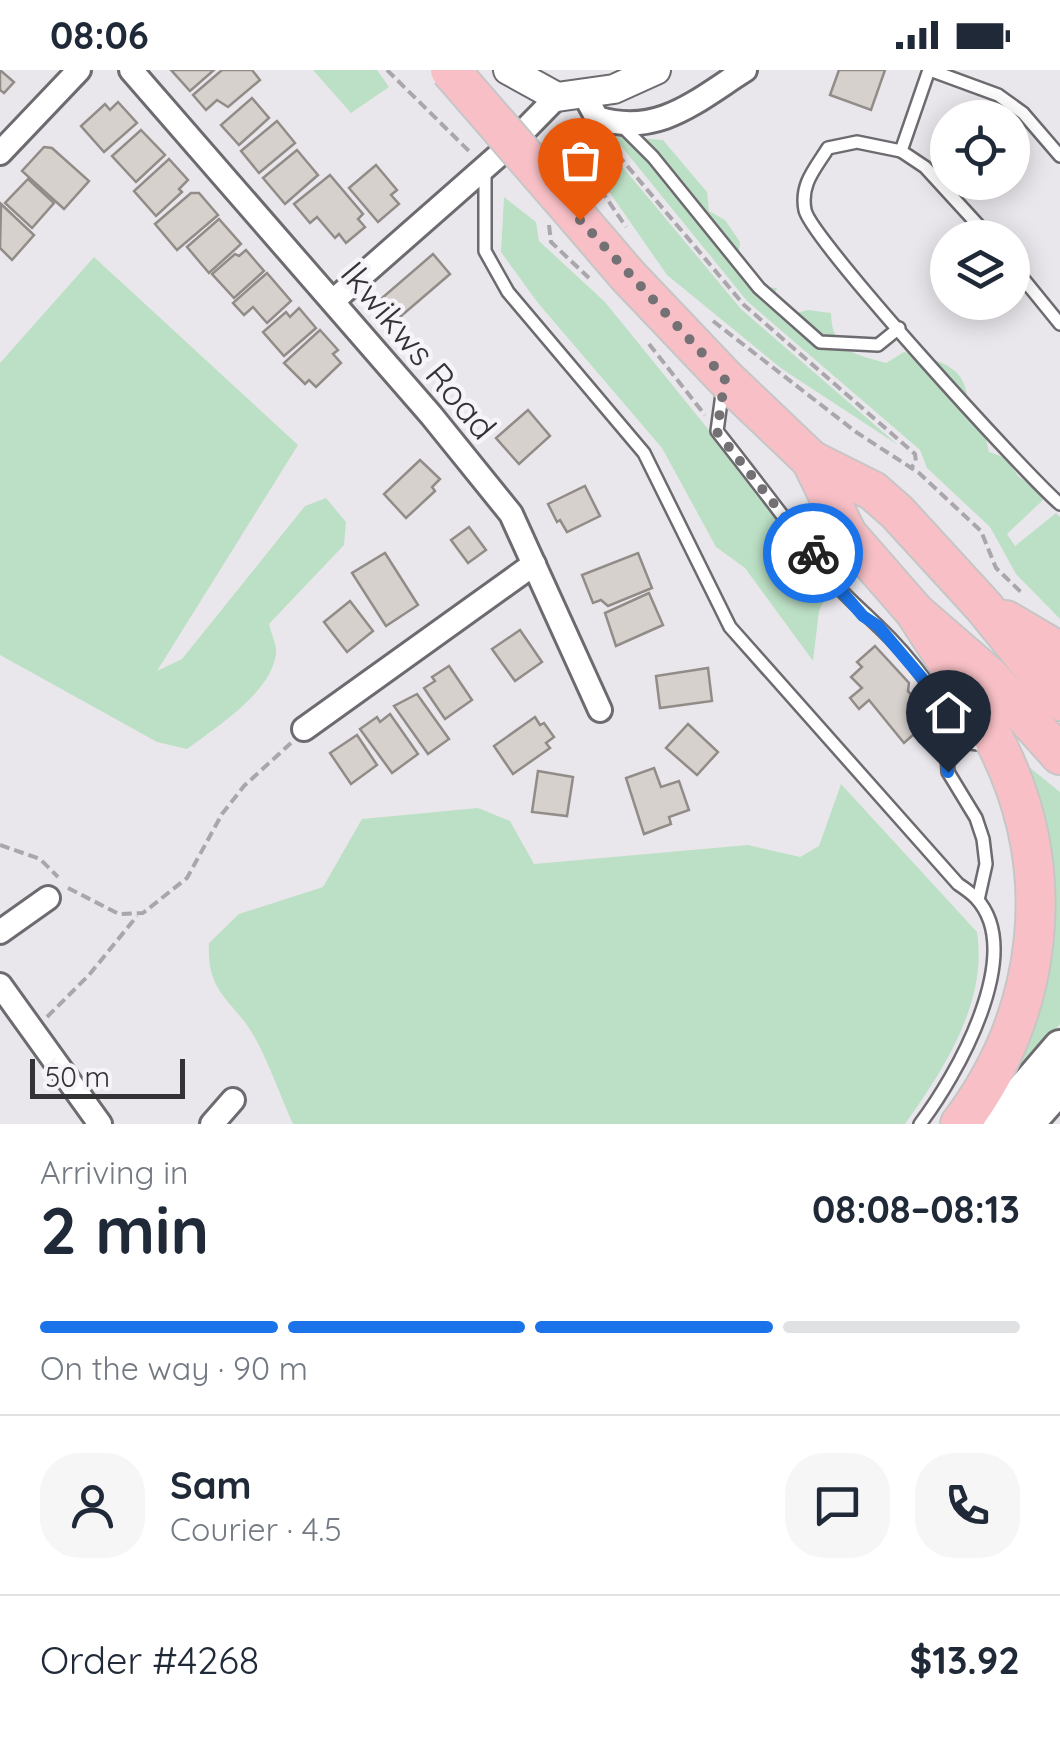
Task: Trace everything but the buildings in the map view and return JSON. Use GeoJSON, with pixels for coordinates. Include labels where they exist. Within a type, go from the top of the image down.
{"type":"FeatureCollection","features":[{"type":"Feature","properties":{"kind":"highway"},"geometry":{"type":"LineString","coordinates":[[450,70],[725,378],[811,460],[874,491],[1054,678]]}},
{"type":"Feature","properties":{"kind":"highway"},"geometry":{"type":"LineString","coordinates":[[811,460],[846,534],[915,612],[990,677],[1060,755]]}},
{"type":"Feature","properties":{"kind":"highway"},"geometry":{"type":"LineString","coordinates":[[915,612],[998,746],[1019,796],[1032,849],[1035,944],[1028,985],[1011,1038],[960,1124]]}},
{"type":"Feature","properties":{"kind":"main road"},"geometry":{"type":"LineString","coordinates":[[994,1124],[1060,1047]]}},
{"type":"Feature","properties":{"kind":"main road"},"geometry":{"type":"LineString","coordinates":[[1027,1124],[1060,1087]]}},
{"type":"Feature","properties":{"kind":"street"},"geometry":{"type":"LineString","coordinates":[[0,153],[79,70]]}},
{"type":"Feature","properties":{"kind":"street","name":"Ikwikws Road"},"geometry":{"type":"LineString","coordinates":[[131,70],[333,301],[511,514],[600,710]]}},
{"type":"Feature","properties":{"kind":"street"},"geometry":{"type":"LineString","coordinates":[[508,70],[570,96],[597,118],[621,125],[670,118],[745,70]]}},
{"type":"Feature","properties":{"kind":"street"},"geometry":{"type":"LineString","coordinates":[[333,301],[484,166],[570,96],[614,89],[656,70]]}},
{"type":"Feature","properties":{"kind":"street"},"geometry":{"type":"LineString","coordinates":[[304,729],[534,564]]}},
{"type":"Feature","properties":{"kind":"street"},"geometry":{"type":"LineString","coordinates":[[0,932],[48,898]]}},
{"type":"Feature","properties":{"kind":"street"},"geometry":{"type":"LineString","coordinates":[[0,985],[100,1124]]}},
{"type":"Feature","properties":{"kind":"street"},"geometry":{"type":"LineString","coordinates":[[212,1124],[234,1100]]}},
{"type":"Feature","properties":{"kind":"lane"},"geometry":{"type":"LineString","coordinates":[[901,151],[929,70],[998,95],[1023,113],[1060,156]]}},
{"type":"Feature","properties":{"kind":"lane"},"geometry":{"type":"LineString","coordinates":[[621,125],[653,157],[760,288],[820,342],[878,344],[899,328]]}},
{"type":"Feature","properties":{"kind":"lane"},"geometry":{"type":"LineString","coordinates":[[974,220],[925,166],[901,151],[857,142],[828,148],[803,188],[805,215],[845,268],[1060,504]]}},
{"type":"Feature","properties":{"kind":"lane"},"geometry":{"type":"LineString","coordinates":[[484,166],[486,251],[508,292],[644,453],[730,627],[958,884],[978,900],[992,935],[994,955],[986,994],[962,1058],[920,1124]]}},
{"type":"Feature","properties":{"kind":"lane"},"geometry":{"type":"LineString","coordinates":[[1030,288],[1060,324]]}},
{"type":"Feature","properties":{"kind":"lane"},"geometry":{"type":"LineString","coordinates":[[725,378],[717,432],[825,572],[863,616],[878,626],[944,704],[969,743],[998,746]]}},
{"type":"Feature","properties":{"kind":"lane"},"geometry":{"type":"LineString","coordinates":[[944,704],[948,772],[976,818],[983,839],[986,864],[978,900]]}},
{"type":"Feature","properties":{"kind":"path"},"geometry":{"type":"LineString","coordinates":[[387,70],[465,147]]}},
{"type":"Feature","properties":{"kind":"path"},"geometry":{"type":"LineString","coordinates":[[577,174],[595,142]]}},
{"type":"Feature","properties":{"kind":"path"},"geometry":{"type":"LineString","coordinates":[[708,316],[920,474],[982,530],[996,568],[1025,596]]}},
{"type":"Feature","properties":{"kind":"path"},"geometry":{"type":"LineString","coordinates":[[676,379],[717,432]]}},
{"type":"Feature","properties":{"kind":"path"},"geometry":{"type":"LineString","coordinates":[[34,1032],[89,975],[138,914],[187,878],[222,814],[244,786],[304,729]]}},
{"type":"Feature","properties":{"kind":"path"},"geometry":{"type":"LineString","coordinates":[[0,845],[40,859],[68,888],[102,908],[118,914],[138,914]]}},
{"type":"Feature","properties":{"kind":"green space"},"geometry":{"type":"Polygon","coordinates":[[[313,70],[377,70],[389,87],[351,113],[313,70]]]}},
{"type":"Feature","properties":{"kind":"green space"},"geometry":{"type":"Polygon","coordinates":[[[613,136],[663,140],[707,192],[709,211],[725,220],[740,242],[737,271],[752,286],[777,288],[770,305],[784,316],[808,310],[831,313],[840,343],[855,353],[886,363],[904,352],[943,363],[960,376],[968,399],[968,416],[985,435],[989,452],[1006,458],[1043,500],[1007,534],[1015,546],[1056,513],[1060,517],[1060,619],[1016,574],[990,527],[927,468],[920,450],[747,301],[613,136]]]}},
{"type":"Feature","properties":{"kind":"green space"},"geometry":{"type":"Polygon","coordinates":[[[601,141],[741,309],[898,445],[782,369],[667,275],[610,193],[593,189],[582,174],[601,141]]]}},
{"type":"Feature","properties":{"kind":"green space"},"geometry":{"type":"Polygon","coordinates":[[[504,197],[536,222],[539,241],[605,302],[832,582],[819,611],[813,661],[745,568],[716,547],[662,448],[538,303],[501,252],[504,197]]]}},
{"type":"Feature","properties":{"kind":"green space"},"geometry":{"type":"Polygon","coordinates":[[[94,257],[298,445],[157,671],[182,659],[305,506],[326,498],[346,522],[344,545],[269,624],[276,654],[264,682],[227,720],[187,749],[157,742],[0,655],[0,363],[94,257]]]}},
{"type":"Feature","properties":{"kind":"green space"},"geometry":{"type":"Polygon","coordinates":[[[1023,762],[1060,792],[1060,1024],[1007,1086],[1036,1008],[1048,926],[1043,842],[1023,762]]]}},
{"type":"Feature","properties":{"kind":"green space"},"geometry":{"type":"Polygon","coordinates":[[[841,784],[977,932],[976,984],[960,1034],[905,1124],[293,1124],[255,1038],[212,975],[209,943],[239,914],[323,887],[362,819],[478,808],[510,821],[534,864],[748,845],[800,857],[819,846],[841,784]]]}},
{"type":"Feature","properties":{"kind":"way so far"},"geometry":{"type":"LineString","coordinates":[[580,220],[725,378],[717,432],[813,553]]}},
{"type":"Feature","properties":{"kind":"route"},"geometry":{"type":"LineString","coordinates":[[813,553],[863,616],[878,626],[944,704],[948,772]]}}]}
